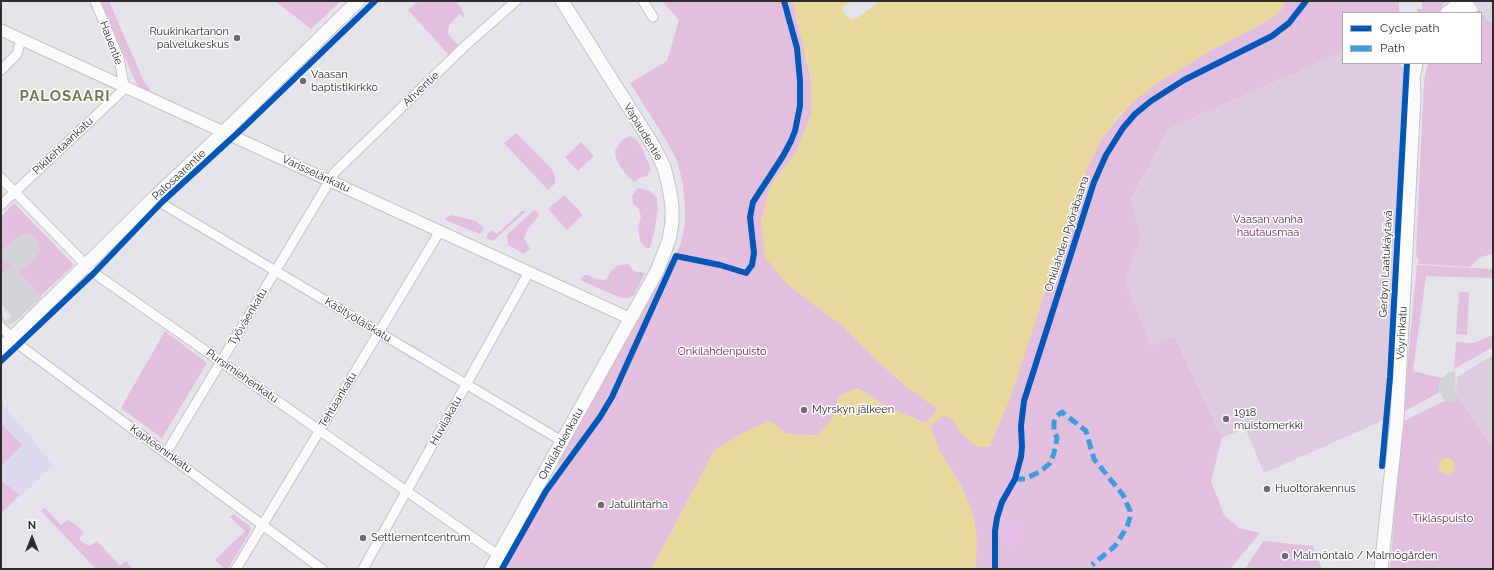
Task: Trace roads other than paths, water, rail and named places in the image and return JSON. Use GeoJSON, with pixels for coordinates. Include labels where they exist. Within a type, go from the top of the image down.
{"type":"FeatureCollection","features":[{"type":"Feature","properties":{"kind":"main road","name":"Palosaarentie"},"geometry":{"type":"LineString","coordinates":[[1,349],[87,266],[154,198],[225,132],[358,1]]}},
{"type":"Feature","properties":{"kind":"main road","name":"Vapaudentie"},"geometry":{"type":"LineString","coordinates":[[562,1],[654,147],[664,167],[669,187],[672,206],[669,240],[657,272],[631,319]]}},
{"type":"Feature","properties":{"kind":"main road"},"geometry":{"type":"LineString","coordinates":[[1446,12],[1451,1]]}},
{"type":"Feature","properties":{"kind":"main road"},"geometry":{"type":"LineString","coordinates":[[1446,12],[1462,1]]}},
{"type":"Feature","properties":{"kind":"main road"},"geometry":{"type":"LineString","coordinates":[[1464,12],[1480,1],[1493,17]]}},
{"type":"Feature","properties":{"kind":"main road","name":"Vöyrinkatu"},"geometry":{"type":"LineString","coordinates":[[1381,569],[1397,420],[1414,96],[1413,77],[1416,64]]}},
{"type":"Feature","properties":{"kind":"main road","name":"Vöyrinkatu"},"geometry":{"type":"LineString","coordinates":[[1414,96],[1420,81],[1424,64]]}},
{"type":"Feature","properties":{"kind":"main road","name":"Onkilahdenkatu"},"geometry":{"type":"LineString","coordinates":[[491,569],[631,319]]}},
{"type":"Feature","properties":{"kind":"street","name":"Hauentie"},"geometry":{"type":"LineString","coordinates":[[94,1],[120,58],[124,86]]}},
{"type":"Feature","properties":{"kind":"street","name":"Ahventie"},"geometry":{"type":"LineString","coordinates":[[330,181],[335,172],[397,111],[465,46],[516,1]]}},
{"type":"Feature","properties":{"kind":"street"},"geometry":{"type":"LineString","coordinates":[[643,1],[653,17]]}},
{"type":"Feature","properties":{"kind":"street","name":"Varisselänkatu"},"geometry":{"type":"LineString","coordinates":[[1,30],[631,319]]}},
{"type":"Feature","properties":{"kind":"street"},"geometry":{"type":"LineString","coordinates":[[1,70],[17,54],[21,39]]}},
{"type":"Feature","properties":{"kind":"street","name":"Pikitehtaankatu"},"geometry":{"type":"LineString","coordinates":[[1,205],[122,91],[124,86]]}},
{"type":"Feature","properties":{"kind":"street","name":"Pursimiehenkatu"},"geometry":{"type":"LineString","coordinates":[[1,178],[98,276],[498,555]]}},
{"type":"Feature","properties":{"kind":"street","name":"Työväenkatu"},"geometry":{"type":"LineString","coordinates":[[166,454],[330,181]]}},
{"type":"Feature","properties":{"kind":"street","name":"Käsityöläiskatu"},"geometry":{"type":"LineString","coordinates":[[154,198],[562,441]]}},
{"type":"Feature","properties":{"kind":"street","name":"Tehtaankatu"},"geometry":{"type":"LineString","coordinates":[[236,569],[440,231]]}},
{"type":"Feature","properties":{"kind":"street","name":"Huvilakatu"},"geometry":{"type":"LineString","coordinates":[[363,569],[529,272]]}},
{"type":"Feature","properties":{"kind":"street","name":"Kapteeninkatu"},"geometry":{"type":"LineString","coordinates":[[1,327],[18,344],[322,569]]}},
{"type":"Feature","properties":{"kind":"place","name":"Ruukinkartanon palvelukeskus"},"geometry":{"type":"Point","coordinates":[237,38]}},
{"type":"Feature","properties":{"kind":"place","name":"Vaasan baptistikirkko"},"geometry":{"type":"Point","coordinates":[303,81]}},
{"type":"Feature","properties":{"kind":"place","name":"Myrskyn jälkeen"},"geometry":{"type":"Point","coordinates":[804,410]}},
{"type":"Feature","properties":{"kind":"place","name":"1918 muistomerkki"},"geometry":{"type":"Point","coordinates":[1226,419]}},
{"type":"Feature","properties":{"kind":"place","name":"Huoltorakennus"},"geometry":{"type":"Point","coordinates":[1267,489]}},
{"type":"Feature","properties":{"kind":"place","name":"Jatulintarha"},"geometry":{"type":"Point","coordinates":[601,505]}},
{"type":"Feature","properties":{"kind":"place","name":"Settlementcentrum"},"geometry":{"type":"Point","coordinates":[363,538]}},
{"type":"Feature","properties":{"kind":"place","name":"Malmöntalo / Malmögården"},"geometry":{"type":"Point","coordinates":[1285,556]}},
{"type":"Feature","properties":{"kind":"district","name":"PALOSAARI"},"geometry":{"type":"Point","coordinates":[65,96]}},
{"type":"Feature","properties":{"kind":"park label","name":"Vaasan vanha hautausmaa"},"geometry":{"type":"Point","coordinates":[1268,226]}},
{"type":"Feature","properties":{"kind":"park label","name":"Onkilahdenpuisto"},"geometry":{"type":"Point","coordinates":[722,352]}},
{"type":"Feature","properties":{"kind":"park label","name":"Tiklaspuisto"},"geometry":{"type":"Point","coordinates":[1443,519]}}]}
